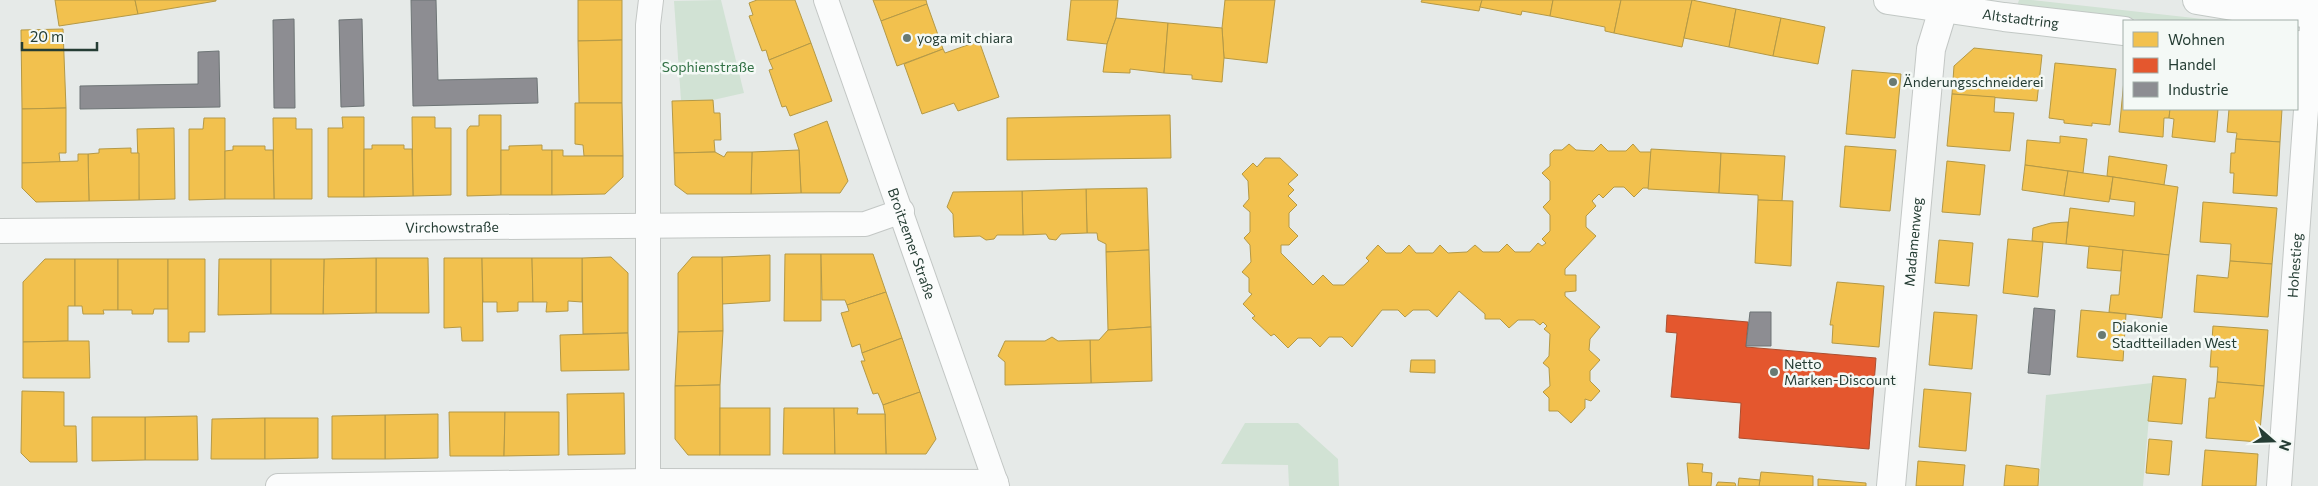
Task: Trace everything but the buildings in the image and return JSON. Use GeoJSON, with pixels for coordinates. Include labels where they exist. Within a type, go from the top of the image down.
{"type":"FeatureCollection","features":[{"type":"Feature","properties":{"kind":"street"},"geometry":{"type":"LineString","coordinates":[[648,484],[648,25],[651,0]]}},
{"type":"Feature","properties":{"kind":"street","name":"Broitzemer Straße"},"geometry":{"type":"LineString","coordinates":[[826,0],[997,484]]}},
{"type":"Feature","properties":{"kind":"street","name":"Altstadtring"},"geometry":{"type":"LineString","coordinates":[[1888,0],[1944,4],[2123,30]]}},
{"type":"Feature","properties":{"kind":"street"},"geometry":{"type":"LineString","coordinates":[[2197,0],[2245,8],[2316,14]]}},
{"type":"Feature","properties":{"kind":"street","name":"Madamenweg"},"geometry":{"type":"LineString","coordinates":[[1891,486],[1931,49],[1944,4]]}},
{"type":"Feature","properties":{"kind":"street","name":"Hohestieg"},"geometry":{"type":"LineString","coordinates":[[2279,486],[2308,45],[2316,14]]}},
{"type":"Feature","properties":{"kind":"street","name":"Virchowstraße"},"geometry":{"type":"LineString","coordinates":[[0,230],[865,224],[902,211]]}},
{"type":"Feature","properties":{"kind":"street"},"geometry":{"type":"LineString","coordinates":[[278,486],[997,484]]}},
{"type":"Feature","properties":{"kind":"green space","name":"Sophienstraße"},"geometry":{"type":"Polygon","coordinates":[[[721,0],[744,93],[713,100],[681,100],[674,1],[721,0]]]}},
{"type":"Feature","properties":{"kind":"green space"},"geometry":{"type":"Polygon","coordinates":[[[2019,0],[2031,0],[2212,20],[2144,20],[2017,6],[2019,0]]]}},
{"type":"Feature","properties":{"kind":"green space"},"geometry":{"type":"Polygon","coordinates":[[[2152,383],[2143,486],[2039,486],[2046,395],[2152,383]]]}},
{"type":"Feature","properties":{"kind":"green space"},"geometry":{"type":"Polygon","coordinates":[[[1245,423],[1298,423],[1338,459],[1339,486],[1289,486],[1288,465],[1221,464],[1245,423]]]}},
{"type":"Feature","properties":{"kind":"place","name":"yoga mit chiara"},"geometry":{"type":"Point","coordinates":[907,38]}},
{"type":"Feature","properties":{"kind":"place","name":"Änderungsschneiderei"},"geometry":{"type":"Point","coordinates":[1893,82]}},
{"type":"Feature","properties":{"kind":"place","name":"Diakonie Stadtteilladen West"},"geometry":{"type":"Point","coordinates":[2102,335]}},
{"type":"Feature","properties":{"kind":"place","name":"Netto Marken-Discount"},"geometry":{"type":"Point","coordinates":[1774,372]}}]}
